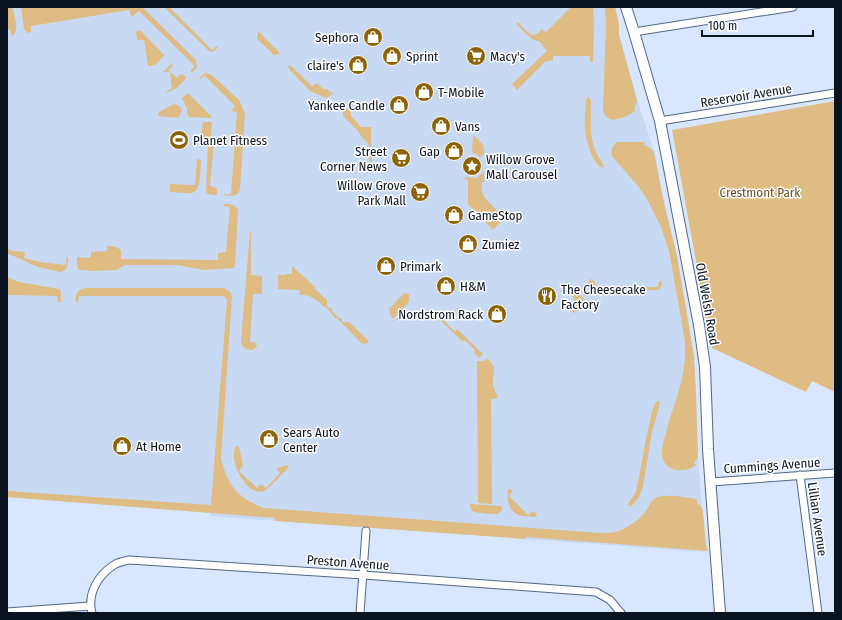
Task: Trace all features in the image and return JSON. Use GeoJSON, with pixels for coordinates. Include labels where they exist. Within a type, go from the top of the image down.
{"type":"FeatureCollection","features":[{"type":"Feature","properties":{"kind":"street","name":"Old Welsh Road"},"geometry":{"type":"LineString","coordinates":[[626,7],[660,121],[699,325],[704,367],[720,613]]}},
{"type":"Feature","properties":{"kind":"street"},"geometry":{"type":"LineString","coordinates":[[634,32],[793,7]]}},
{"type":"Feature","properties":{"kind":"street","name":"Reservoir Avenue"},"geometry":{"type":"LineString","coordinates":[[660,121],[835,93]]}},
{"type":"Feature","properties":{"kind":"street","name":"Cummings Avenue"},"geometry":{"type":"LineString","coordinates":[[711,482],[835,473]]}},
{"type":"Feature","properties":{"kind":"street","name":"Lillian Avenue"},"geometry":{"type":"LineString","coordinates":[[800,475],[818,613]]}},
{"type":"Feature","properties":{"kind":"street"},"geometry":{"type":"LineString","coordinates":[[360,613],[366,531]]}},
{"type":"Feature","properties":{"kind":"street","name":"Preston Avenue"},"geometry":{"type":"LineString","coordinates":[[91,609],[91,595],[96,582],[104,572],[116,564],[129,560],[596,592],[610,600],[621,613]]}},
{"type":"Feature","properties":{"kind":"street"},"geometry":{"type":"LineString","coordinates":[[7,612],[91,609]]}},
{"type":"Feature","properties":{"kind":"shaded area","name":"Willow Grove Park Mall"},"geometry":{"type":"Polygon","coordinates":[[[7,7],[615,7],[619,24],[619,35],[636,96],[655,155],[677,256],[689,324],[695,369],[698,454],[705,552],[210,516],[210,513],[7,497],[7,7]]]}},
{"type":"Feature","properties":{"kind":"green space"},"geometry":{"type":"Polygon","coordinates":[[[7,7],[11,7],[13,9],[16,30],[13,36],[11,35],[10,29],[7,30],[7,7]]]}},
{"type":"Feature","properties":{"kind":"green space"},"geometry":{"type":"Polygon","coordinates":[[[21,7],[142,7],[196,60],[197,67],[193,72],[191,72],[195,66],[139,11],[133,16],[131,16],[129,10],[31,26],[31,32],[28,33],[24,29],[21,7]]]}},
{"type":"Feature","properties":{"kind":"green space"},"geometry":{"type":"Polygon","coordinates":[[[164,7],[169,7],[212,50],[217,46],[218,47],[213,52],[209,51],[164,7]]]}},
{"type":"Feature","properties":{"kind":"green space"},"geometry":{"type":"Polygon","coordinates":[[[571,7],[593,7],[593,62],[590,61],[590,56],[553,56],[553,60],[545,62],[517,90],[512,84],[547,51],[539,41],[533,40],[516,24],[518,22],[526,31],[534,35],[542,29],[546,32],[571,7]]]}},
{"type":"Feature","properties":{"kind":"green space"},"geometry":{"type":"Polygon","coordinates":[[[605,7],[615,7],[619,24],[619,35],[637,100],[634,109],[636,110],[634,112],[615,120],[609,119],[603,111],[606,24],[605,7]]]}},
{"type":"Feature","properties":{"kind":"green space"},"geometry":{"type":"Polygon","coordinates":[[[137,31],[141,31],[164,55],[155,65],[148,66],[144,40],[137,40],[137,31]]]}},
{"type":"Feature","properties":{"kind":"green space"},"geometry":{"type":"Polygon","coordinates":[[[258,31],[280,53],[279,54],[274,55],[257,39],[258,31]]]}},
{"type":"Feature","properties":{"kind":"green space"},"geometry":{"type":"Polygon","coordinates":[[[171,64],[173,66],[168,70],[177,78],[181,74],[186,78],[177,87],[167,92],[166,91],[172,89],[170,72],[163,72],[171,64]]]}},
{"type":"Feature","properties":{"kind":"green space"},"geometry":{"type":"Polygon","coordinates":[[[290,65],[312,86],[317,83],[323,89],[327,89],[333,94],[326,98],[310,91],[289,69],[288,66],[290,65]]]}},
{"type":"Feature","properties":{"kind":"green space"},"geometry":{"type":"Polygon","coordinates":[[[205,73],[212,75],[239,100],[245,114],[240,189],[236,195],[229,196],[224,194],[231,194],[237,112],[231,111],[235,106],[205,76],[200,79],[200,77],[205,73]]]}},
{"type":"Feature","properties":{"kind":"green space"},"geometry":{"type":"Polygon","coordinates":[[[188,93],[212,117],[211,118],[189,117],[187,108],[182,98],[188,93]]]}},
{"type":"Feature","properties":{"kind":"green space"},"geometry":{"type":"Polygon","coordinates":[[[589,97],[591,101],[593,144],[604,166],[603,168],[599,166],[590,151],[585,129],[586,100],[589,97]]]}},
{"type":"Feature","properties":{"kind":"green space","name":"Crestmont Park"},"geometry":{"type":"Polygon","coordinates":[[[835,101],[835,392],[812,381],[806,392],[712,348],[672,130],[835,101]]]}},
{"type":"Feature","properties":{"kind":"green space"},"geometry":{"type":"Polygon","coordinates":[[[174,104],[179,106],[181,109],[178,118],[158,116],[159,112],[174,104]]]}},
{"type":"Feature","properties":{"kind":"green space"},"geometry":{"type":"Polygon","coordinates":[[[347,108],[351,112],[351,116],[361,127],[371,127],[372,162],[369,161],[369,145],[367,141],[364,140],[357,130],[343,116],[343,112],[347,108]]]}},
{"type":"Feature","properties":{"kind":"green space"},"geometry":{"type":"Polygon","coordinates":[[[203,122],[211,122],[212,124],[211,138],[214,139],[210,186],[217,189],[217,194],[215,195],[208,194],[206,192],[208,143],[207,138],[201,137],[203,122]]]}},
{"type":"Feature","properties":{"kind":"green space"},"geometry":{"type":"Polygon","coordinates":[[[474,135],[482,143],[484,148],[484,154],[480,157],[472,152],[474,135]]]}},
{"type":"Feature","properties":{"kind":"green space"},"geometry":{"type":"Polygon","coordinates":[[[617,142],[645,142],[644,145],[649,147],[654,152],[663,199],[677,256],[694,356],[696,393],[698,457],[694,463],[696,465],[687,470],[676,470],[671,468],[664,461],[662,456],[663,444],[684,371],[685,359],[684,335],[669,251],[661,227],[647,199],[638,186],[612,156],[612,148],[617,142]]]}},
{"type":"Feature","properties":{"kind":"green space"},"geometry":{"type":"Polygon","coordinates":[[[197,159],[201,160],[199,183],[195,191],[192,193],[170,192],[170,184],[195,185],[197,159]]]}},
{"type":"Feature","properties":{"kind":"green space"},"geometry":{"type":"Polygon","coordinates":[[[484,171],[482,191],[484,197],[504,218],[493,230],[468,204],[468,180],[465,179],[465,177],[477,178],[484,171]]]}},
{"type":"Feature","properties":{"kind":"green space"},"geometry":{"type":"Polygon","coordinates":[[[223,204],[230,204],[238,211],[234,268],[205,270],[177,265],[125,265],[117,270],[94,271],[79,270],[77,266],[77,257],[89,258],[91,256],[91,252],[107,251],[107,246],[114,246],[121,250],[121,259],[218,260],[218,253],[226,252],[230,207],[224,206],[223,204]]]}},
{"type":"Feature","properties":{"kind":"green space"},"geometry":{"type":"Polygon","coordinates":[[[250,232],[251,275],[262,276],[262,294],[253,294],[250,342],[255,342],[257,346],[253,350],[248,350],[245,348],[241,341],[250,232]]]}},
{"type":"Feature","properties":{"kind":"green space"},"geometry":{"type":"Polygon","coordinates":[[[7,249],[24,252],[24,258],[40,262],[66,265],[67,257],[67,267],[64,271],[60,272],[38,267],[7,253],[7,249]]]}},
{"type":"Feature","properties":{"kind":"green space"},"geometry":{"type":"Polygon","coordinates":[[[292,266],[327,300],[327,306],[332,308],[332,311],[339,318],[342,318],[343,322],[349,322],[368,340],[368,343],[361,343],[337,318],[335,318],[327,308],[317,300],[308,296],[299,295],[300,290],[278,289],[278,275],[292,274],[292,266]]]}},
{"type":"Feature","properties":{"kind":"green space"},"geometry":{"type":"Polygon","coordinates":[[[7,277],[19,282],[59,289],[61,292],[61,302],[58,302],[57,296],[7,295],[7,277]]]}},
{"type":"Feature","properties":{"kind":"green space"},"geometry":{"type":"Polygon","coordinates":[[[592,279],[595,282],[595,288],[658,287],[659,281],[662,281],[662,285],[660,289],[656,290],[597,291],[594,290],[588,283],[589,280],[592,279]]]}},
{"type":"Feature","properties":{"kind":"green space"},"geometry":{"type":"Polygon","coordinates":[[[567,282],[584,299],[584,304],[575,313],[571,311],[574,300],[569,288],[565,284],[567,282]]]}},
{"type":"Feature","properties":{"kind":"green space"},"geometry":{"type":"Polygon","coordinates":[[[224,288],[230,292],[232,296],[221,459],[227,477],[235,490],[247,500],[264,508],[612,533],[627,527],[644,514],[655,498],[676,496],[698,500],[697,503],[703,511],[708,551],[526,537],[526,539],[275,521],[275,518],[7,497],[7,491],[211,505],[226,298],[222,296],[79,296],[78,302],[76,302],[78,292],[81,289],[224,288]]]}},
{"type":"Feature","properties":{"kind":"green space"},"geometry":{"type":"Polygon","coordinates":[[[404,293],[409,294],[409,302],[393,319],[389,309],[404,293]]]}},
{"type":"Feature","properties":{"kind":"green space"},"geometry":{"type":"Polygon","coordinates":[[[440,316],[455,332],[457,329],[483,354],[479,358],[474,353],[475,350],[465,340],[462,341],[438,318],[440,316]]]}},
{"type":"Feature","properties":{"kind":"green space"},"geometry":{"type":"Polygon","coordinates":[[[487,358],[494,368],[493,386],[498,398],[491,399],[492,504],[478,503],[477,361],[484,361],[487,358]]]}},
{"type":"Feature","properties":{"kind":"green space"},"geometry":{"type":"Polygon","coordinates":[[[657,401],[659,401],[660,404],[652,432],[643,486],[635,503],[630,507],[628,504],[636,492],[651,415],[657,401]]]}},
{"type":"Feature","properties":{"kind":"green space"},"geometry":{"type":"Polygon","coordinates":[[[236,446],[239,447],[243,465],[239,471],[257,488],[261,484],[266,488],[280,473],[277,468],[287,465],[289,467],[266,490],[258,492],[251,489],[245,483],[236,468],[234,452],[236,446]]]}},
{"type":"Feature","properties":{"kind":"green space"},"geometry":{"type":"Polygon","coordinates":[[[508,489],[513,491],[509,496],[528,515],[533,511],[537,514],[535,517],[520,516],[512,510],[508,500],[508,489]]]}},
{"type":"Feature","properties":{"kind":"green space"},"geometry":{"type":"Polygon","coordinates":[[[470,504],[502,507],[500,512],[497,514],[482,513],[474,512],[470,504]]]}},
{"type":"Feature","properties":{"kind":"place","name":"Sephora"},"geometry":{"type":"Point","coordinates":[373,37]}},
{"type":"Feature","properties":{"kind":"place","name":"Sprint"},"geometry":{"type":"Point","coordinates":[392,56]}},
{"type":"Feature","properties":{"kind":"place","name":"Macy's"},"geometry":{"type":"Point","coordinates":[476,56]}},
{"type":"Feature","properties":{"kind":"place","name":"claire's"},"geometry":{"type":"Point","coordinates":[358,65]}},
{"type":"Feature","properties":{"kind":"place","name":"T-Mobile"},"geometry":{"type":"Point","coordinates":[424,92]}},
{"type":"Feature","properties":{"kind":"place","name":"Yankee Candle"},"geometry":{"type":"Point","coordinates":[399,105]}},
{"type":"Feature","properties":{"kind":"place","name":"Vans"},"geometry":{"type":"Point","coordinates":[441,126]}},
{"type":"Feature","properties":{"kind":"place","name":"Planet Fitness"},"geometry":{"type":"Point","coordinates":[179,140]}},
{"type":"Feature","properties":{"kind":"place","name":"Gap"},"geometry":{"type":"Point","coordinates":[454,151]}},
{"type":"Feature","properties":{"kind":"place","name":"Street Corner News"},"geometry":{"type":"Point","coordinates":[401,158]}},
{"type":"Feature","properties":{"kind":"place","name":"Willow Grove Mall Carousel"},"geometry":{"type":"Point","coordinates":[472,166]}},
{"type":"Feature","properties":{"kind":"place","name":"Willow Grove Park Mall"},"geometry":{"type":"Point","coordinates":[420,192]}},
{"type":"Feature","properties":{"kind":"place","name":"GameStop"},"geometry":{"type":"Point","coordinates":[454,215]}},
{"type":"Feature","properties":{"kind":"place","name":"Zumiez"},"geometry":{"type":"Point","coordinates":[468,244]}},
{"type":"Feature","properties":{"kind":"place","name":"Primark"},"geometry":{"type":"Point","coordinates":[386,266]}},
{"type":"Feature","properties":{"kind":"place","name":"H&M"},"geometry":{"type":"Point","coordinates":[446,286]}},
{"type":"Feature","properties":{"kind":"place","name":"The Cheesecake Factory"},"geometry":{"type":"Point","coordinates":[547,296]}},
{"type":"Feature","properties":{"kind":"place","name":"Nordstrom Rack"},"geometry":{"type":"Point","coordinates":[497,314]}},
{"type":"Feature","properties":{"kind":"place","name":"Sears Auto Center"},"geometry":{"type":"Point","coordinates":[269,439]}},
{"type":"Feature","properties":{"kind":"place","name":"At Home"},"geometry":{"type":"Point","coordinates":[122,446]}}]}
